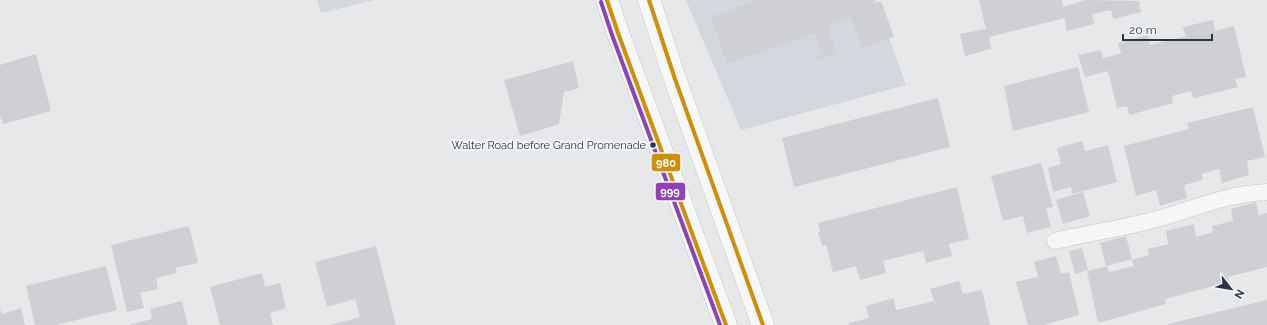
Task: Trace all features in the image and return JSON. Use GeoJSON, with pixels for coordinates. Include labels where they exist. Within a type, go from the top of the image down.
{"type":"FeatureCollection","features":[{"type":"Feature","properties":{"kind":"main road"},"geometry":{"type":"LineString","coordinates":[[607,0],[726,325]]}},
{"type":"Feature","properties":{"kind":"main road"},"geometry":{"type":"LineString","coordinates":[[649,0],[763,325]]}},
{"type":"Feature","properties":{"kind":"lane"},"geometry":{"type":"LineString","coordinates":[[1055,241],[1157,219],[1226,197],[1267,192]]}},
{"type":"Feature","properties":{"kind":"shaded area"},"geometry":{"type":"Polygon","coordinates":[[[317,0],[374,0],[321,13],[317,0]]]}},
{"type":"Feature","properties":{"kind":"shaded area"},"geometry":{"type":"Polygon","coordinates":[[[686,0],[875,0],[906,85],[741,130],[686,0]]]}},
{"type":"Feature","properties":{"kind":"building"},"geometry":{"type":"Polygon","coordinates":[[[758,0],[870,0],[872,4],[881,1],[894,37],[862,48],[851,16],[829,24],[832,31],[829,32],[836,53],[816,61],[814,56],[822,54],[815,33],[727,64],[711,17],[758,0]]]}},
{"type":"Feature","properties":{"kind":"building"},"geometry":{"type":"Polygon","coordinates":[[[979,0],[1062,0],[1063,7],[1086,0],[1142,1],[1139,1],[1141,12],[1113,19],[1111,10],[1092,14],[1094,24],[1067,31],[1065,18],[989,37],[991,49],[965,56],[960,34],[986,29],[979,0]]]}},
{"type":"Feature","properties":{"kind":"building"},"geometry":{"type":"Polygon","coordinates":[[[1213,20],[1215,31],[1234,26],[1246,77],[1235,79],[1238,87],[1195,98],[1193,98],[1191,91],[1172,96],[1173,103],[1129,115],[1127,106],[1117,108],[1108,71],[1085,77],[1078,55],[1101,50],[1103,58],[1112,56],[1121,53],[1118,43],[1148,35],[1150,45],[1186,36],[1183,27],[1213,20]]]}},
{"type":"Feature","properties":{"kind":"building"},"geometry":{"type":"Polygon","coordinates":[[[36,54],[51,111],[3,124],[0,116],[0,65],[36,54]]]}},
{"type":"Feature","properties":{"kind":"building"},"geometry":{"type":"Polygon","coordinates":[[[573,61],[579,88],[564,92],[559,124],[520,136],[504,80],[573,61]]]}},
{"type":"Feature","properties":{"kind":"building"},"geometry":{"type":"Polygon","coordinates":[[[1078,67],[1089,112],[1013,131],[1004,86],[1078,67]]]}},
{"type":"Feature","properties":{"kind":"building"},"geometry":{"type":"Polygon","coordinates":[[[938,98],[950,147],[794,187],[782,138],[938,98]]]}},
{"type":"Feature","properties":{"kind":"building"},"geometry":{"type":"Polygon","coordinates":[[[1253,107],[1265,157],[1247,161],[1249,175],[1222,183],[1219,169],[1202,174],[1203,180],[1184,185],[1187,198],[1160,206],[1156,190],[1136,196],[1124,146],[1189,129],[1187,123],[1253,107]]]}},
{"type":"Feature","properties":{"kind":"building"},"geometry":{"type":"Polygon","coordinates":[[[1082,141],[1085,151],[1108,145],[1117,182],[1072,194],[1071,187],[1053,192],[1048,168],[1061,164],[1057,148],[1082,141]]]}},
{"type":"Feature","properties":{"kind":"building"},"geometry":{"type":"Polygon","coordinates":[[[1041,163],[1053,207],[1046,208],[1051,227],[1027,233],[1023,216],[1003,221],[991,176],[1041,163]]]}},
{"type":"Feature","properties":{"kind":"building"},"geometry":{"type":"Polygon","coordinates":[[[957,187],[969,239],[949,244],[952,256],[926,263],[923,251],[883,261],[886,273],[860,280],[856,266],[833,272],[826,245],[822,246],[818,233],[820,232],[818,223],[957,187]]]}},
{"type":"Feature","properties":{"kind":"building"},"geometry":{"type":"Polygon","coordinates":[[[1083,192],[1090,216],[1063,224],[1056,200],[1083,192]]]}},
{"type":"Feature","properties":{"kind":"building"},"geometry":{"type":"Polygon","coordinates":[[[1256,202],[1259,215],[1267,213],[1267,267],[1228,277],[1229,282],[1165,299],[1166,304],[1098,323],[1087,271],[1107,266],[1109,272],[1134,266],[1132,260],[1149,255],[1148,249],[1168,244],[1166,231],[1194,224],[1196,237],[1213,232],[1212,226],[1233,221],[1231,209],[1256,202]]]}},
{"type":"Feature","properties":{"kind":"building"},"geometry":{"type":"Polygon","coordinates":[[[189,226],[198,263],[175,268],[177,273],[156,278],[158,289],[140,293],[144,308],[127,312],[111,245],[189,226]]]}},
{"type":"Feature","properties":{"kind":"building"},"geometry":{"type":"Polygon","coordinates":[[[1126,236],[1132,259],[1106,266],[1100,243],[1126,236]]]}},
{"type":"Feature","properties":{"kind":"building"},"geometry":{"type":"Polygon","coordinates":[[[376,246],[396,325],[330,325],[360,317],[355,299],[327,307],[315,262],[376,246]]]}},
{"type":"Feature","properties":{"kind":"building"},"geometry":{"type":"Polygon","coordinates":[[[1082,248],[1088,270],[1075,274],[1069,251],[1082,248]]]}},
{"type":"Feature","properties":{"kind":"building"},"geometry":{"type":"Polygon","coordinates":[[[1056,256],[1061,274],[1069,272],[1079,315],[1044,325],[1028,325],[1016,282],[1038,277],[1034,262],[1056,256]]]}},
{"type":"Feature","properties":{"kind":"building"},"geometry":{"type":"Polygon","coordinates":[[[106,266],[117,310],[56,325],[35,325],[26,286],[106,266]]]}},
{"type":"Feature","properties":{"kind":"building"},"geometry":{"type":"Polygon","coordinates":[[[262,273],[265,287],[280,283],[286,308],[270,313],[273,325],[220,325],[210,287],[262,273]]]}},
{"type":"Feature","properties":{"kind":"building"},"geometry":{"type":"Polygon","coordinates":[[[959,281],[963,294],[982,290],[990,325],[849,325],[849,323],[869,318],[866,306],[894,298],[896,310],[934,301],[930,289],[959,281]]]}},
{"type":"Feature","properties":{"kind":"building"},"geometry":{"type":"Polygon","coordinates":[[[1267,300],[1267,325],[1168,325],[1168,324],[1267,300]]]}},
{"type":"Feature","properties":{"kind":"building"},"geometry":{"type":"Polygon","coordinates":[[[182,301],[188,325],[128,325],[152,319],[150,309],[182,301]]]}},
{"type":"Feature","properties":{"kind":"building"},"geometry":{"type":"Polygon","coordinates":[[[21,308],[25,325],[0,325],[0,309],[2,314],[21,308]]]}},
{"type":"Feature","properties":{"kind":"transit line","name":"980"},"geometry":{"type":"LineString","coordinates":[[607,0],[726,325]]}},
{"type":"Feature","properties":{"kind":"transit line","name":"980"},"geometry":{"type":"LineString","coordinates":[[649,0],[675,79],[763,325]]}},
{"type":"Feature","properties":{"kind":"transit line","name":"999"},"geometry":{"type":"LineString","coordinates":[[601,2],[720,325]]}},
{"type":"Feature","properties":{"kind":"place","name":"Walter Road before Grand Promenade"},"geometry":{"type":"Point","coordinates":[653,145]}}]}
